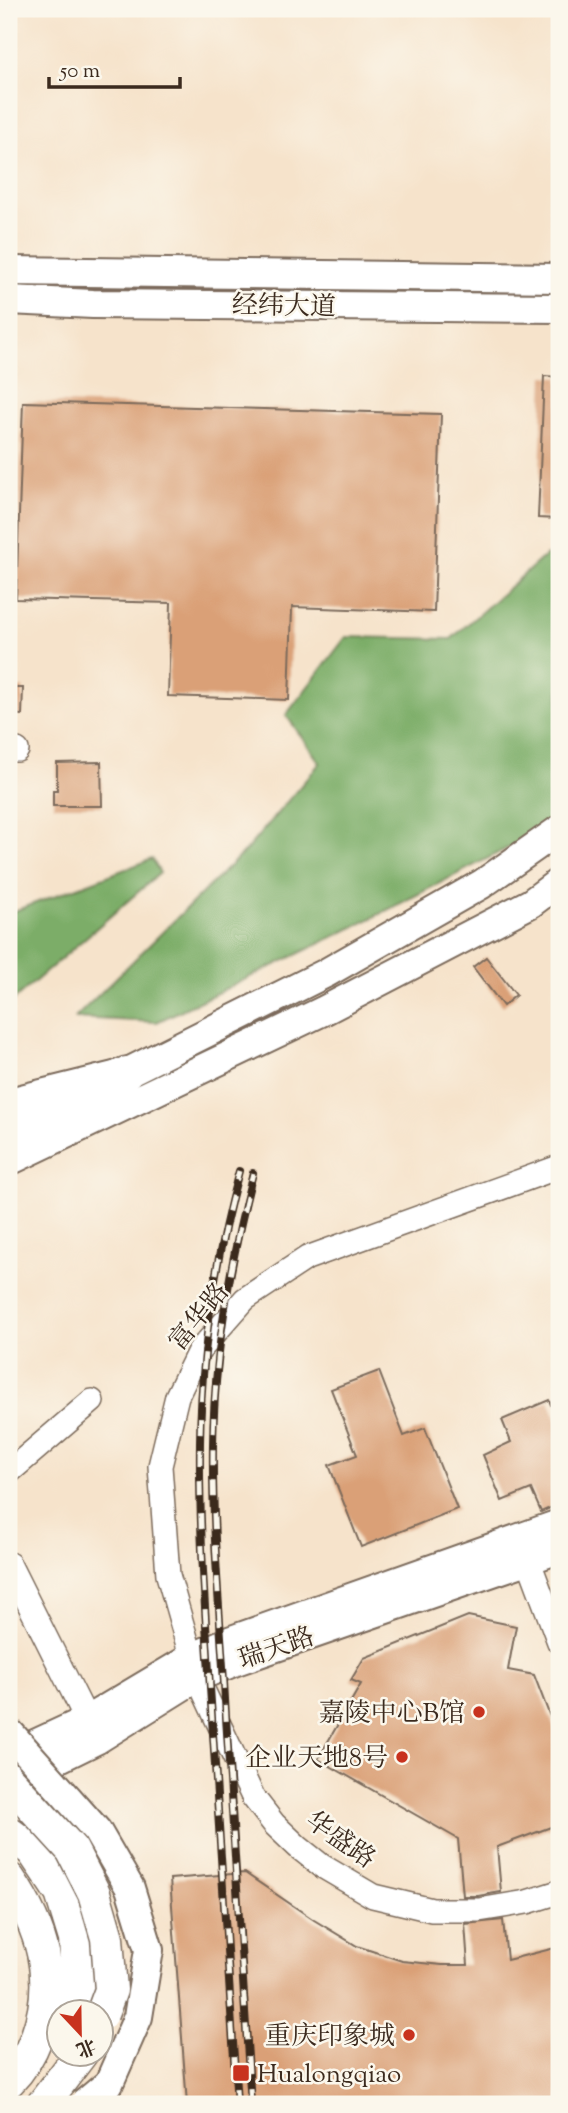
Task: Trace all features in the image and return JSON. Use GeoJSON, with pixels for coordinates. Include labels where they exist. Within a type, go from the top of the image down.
{"type":"FeatureCollection","features":[{"type":"Feature","properties":{"kind":"highway"},"geometry":{"type":"LineString","coordinates":[[9,1131],[126,1073]]}},
{"type":"Feature","properties":{"kind":"highway"},"geometry":{"type":"LineString","coordinates":[[9,1782],[72,1850],[94,1894],[107,1938],[111,1990],[108,1997]]}},
{"type":"Feature","properties":{"kind":"highway"},"geometry":{"type":"LineString","coordinates":[[9,1833],[33,1851],[61,1893],[75,1939],[77,1997]]}},
{"type":"Feature","properties":{"kind":"highway"},"geometry":{"type":"LineString","coordinates":[[9,1879],[24,1902],[40,1940],[48,1974],[45,2014],[32,2049],[9,2081]]}},
{"type":"Feature","properties":{"kind":"highway"},"geometry":{"type":"LineString","coordinates":[[48,2098],[59,2068]]}},
{"type":"Feature","properties":{"kind":"highway"},"geometry":{"type":"LineString","coordinates":[[48,2098],[70,2068]]}},
{"type":"Feature","properties":{"kind":"main road","name":"经纬大道"},"geometry":{"type":"LineString","coordinates":[[9,271],[559,278]]}},
{"type":"Feature","properties":{"kind":"main road","name":"经纬大道"},"geometry":{"type":"LineString","coordinates":[[9,300],[93,304],[559,308]]}},
{"type":"Feature","properties":{"kind":"main road"},"geometry":{"type":"LineString","coordinates":[[9,1102],[126,1073],[327,973],[482,884],[559,830]]}},
{"type":"Feature","properties":{"kind":"main road"},"geometry":{"type":"LineString","coordinates":[[9,1161],[323,1011],[531,903],[559,882]]}},
{"type":"Feature","properties":{"kind":"main road","name":"瑞天路"},"geometry":{"type":"LineString","coordinates":[[9,1782],[96,1740],[229,1641],[559,1524]]}},
{"type":"Feature","properties":{"kind":"main road","name":"瑞天路"},"geometry":{"type":"LineString","coordinates":[[9,1756],[194,1667],[236,1661],[559,1549]]}},
{"type":"Feature","properties":{"kind":"main road"},"geometry":{"type":"LineString","coordinates":[[9,1732],[97,1831],[130,1888],[149,1950],[138,2017],[109,2083],[84,2104]]}},
{"type":"Feature","properties":{"kind":"street","name":"富华路"},"geometry":{"type":"LineString","coordinates":[[194,1667],[168,1575],[160,1466],[177,1396],[199,1351],[245,1299],[307,1258],[559,1167]]}},
{"type":"Feature","properties":{"kind":"street"},"geometry":{"type":"LineString","coordinates":[[9,1472],[92,1401]]}},
{"type":"Feature","properties":{"kind":"street"},"geometry":{"type":"LineString","coordinates":[[528,1559],[559,1642]]}},
{"type":"Feature","properties":{"kind":"street"},"geometry":{"type":"LineString","coordinates":[[9,1563],[87,1720]]}},
{"type":"Feature","properties":{"kind":"street","name":"华盛路"},"geometry":{"type":"LineString","coordinates":[[194,1667],[253,1797],[282,1832],[322,1866],[373,1896],[432,1910],[479,1910],[527,1902],[559,1892]]}},
{"type":"Feature","properties":{"kind":"green space"},"geometry":{"type":"Polygon","coordinates":[[[546,555],[559,556],[559,814],[535,834],[366,921],[157,1022],[75,1018],[248,848],[320,763],[286,715],[346,637],[451,639],[546,555]]]}},
{"type":"Feature","properties":{"kind":"green space"},"geometry":{"type":"Polygon","coordinates":[[[152,859],[160,873],[9,1004],[9,913],[152,859]]]}},
{"type":"Feature","properties":{"kind":"building"},"geometry":{"type":"Polygon","coordinates":[[[544,376],[559,377],[559,519],[538,518],[544,376]]]}},
{"type":"Feature","properties":{"kind":"building"},"geometry":{"type":"Polygon","coordinates":[[[23,402],[441,414],[434,612],[292,607],[289,700],[168,696],[171,603],[16,599],[23,402]]]}},
{"type":"Feature","properties":{"kind":"building"},"geometry":{"type":"Polygon","coordinates":[[[9,688],[23,688],[22,715],[9,714],[9,688]]]}},
{"type":"Feature","properties":{"kind":"building"},"geometry":{"type":"Polygon","coordinates":[[[101,762],[102,806],[53,806],[53,790],[57,790],[57,763],[101,762]]]}},
{"type":"Feature","properties":{"kind":"building"},"geometry":{"type":"Polygon","coordinates":[[[486,957],[516,995],[503,1006],[473,967],[486,957]]]}},
{"type":"Feature","properties":{"kind":"building"},"geometry":{"type":"Polygon","coordinates":[[[379,1371],[404,1436],[425,1428],[457,1509],[361,1547],[329,1465],[357,1455],[331,1389],[379,1371]]]}},
{"type":"Feature","properties":{"kind":"building"},"geometry":{"type":"Polygon","coordinates":[[[549,1400],[559,1425],[559,1504],[541,1512],[531,1489],[502,1501],[483,1455],[511,1442],[502,1420],[549,1400]]]}},
{"type":"Feature","properties":{"kind":"building","name":"嘉陵中心B馆"},"geometry":{"type":"Polygon","coordinates":[[[468,1616],[516,1626],[508,1670],[534,1675],[559,1740],[559,1824],[497,1847],[501,1892],[478,1896],[463,1896],[458,1839],[318,1759],[361,1684],[351,1680],[364,1658],[468,1616]]]}},
{"type":"Feature","properties":{"kind":"building","name":"重庆印象城"},"geometry":{"type":"Polygon","coordinates":[[[245,1873],[357,1946],[402,1961],[468,1965],[465,1924],[503,1920],[507,1960],[559,1947],[559,2104],[187,2104],[170,1879],[245,1873]]]}},
{"type":"Feature","properties":{"kind":"railway"},"geometry":{"type":"LineString","coordinates":[[237,2104],[204,1588],[200,1443],[206,1339],[216,1271],[239,1171]]}},
{"type":"Feature","properties":{"kind":"railway"},"geometry":{"type":"LineString","coordinates":[[251,2104],[216,1563],[213,1445],[220,1342],[237,1240],[253,1173]]}},
{"type":"Feature","properties":{"kind":"place","name":"嘉陵中心B馆"},"geometry":{"type":"Point","coordinates":[479,1712]}},
{"type":"Feature","properties":{"kind":"place","name":"企业天地8号"},"geometry":{"type":"Point","coordinates":[402,1757]}},
{"type":"Feature","properties":{"kind":"place","name":"重庆印象城"},"geometry":{"type":"Point","coordinates":[409,2035]}},
{"type":"Feature","properties":{"kind":"place","name":"Hualongqiao"},"geometry":{"type":"Point","coordinates":[241,2073]}}]}
